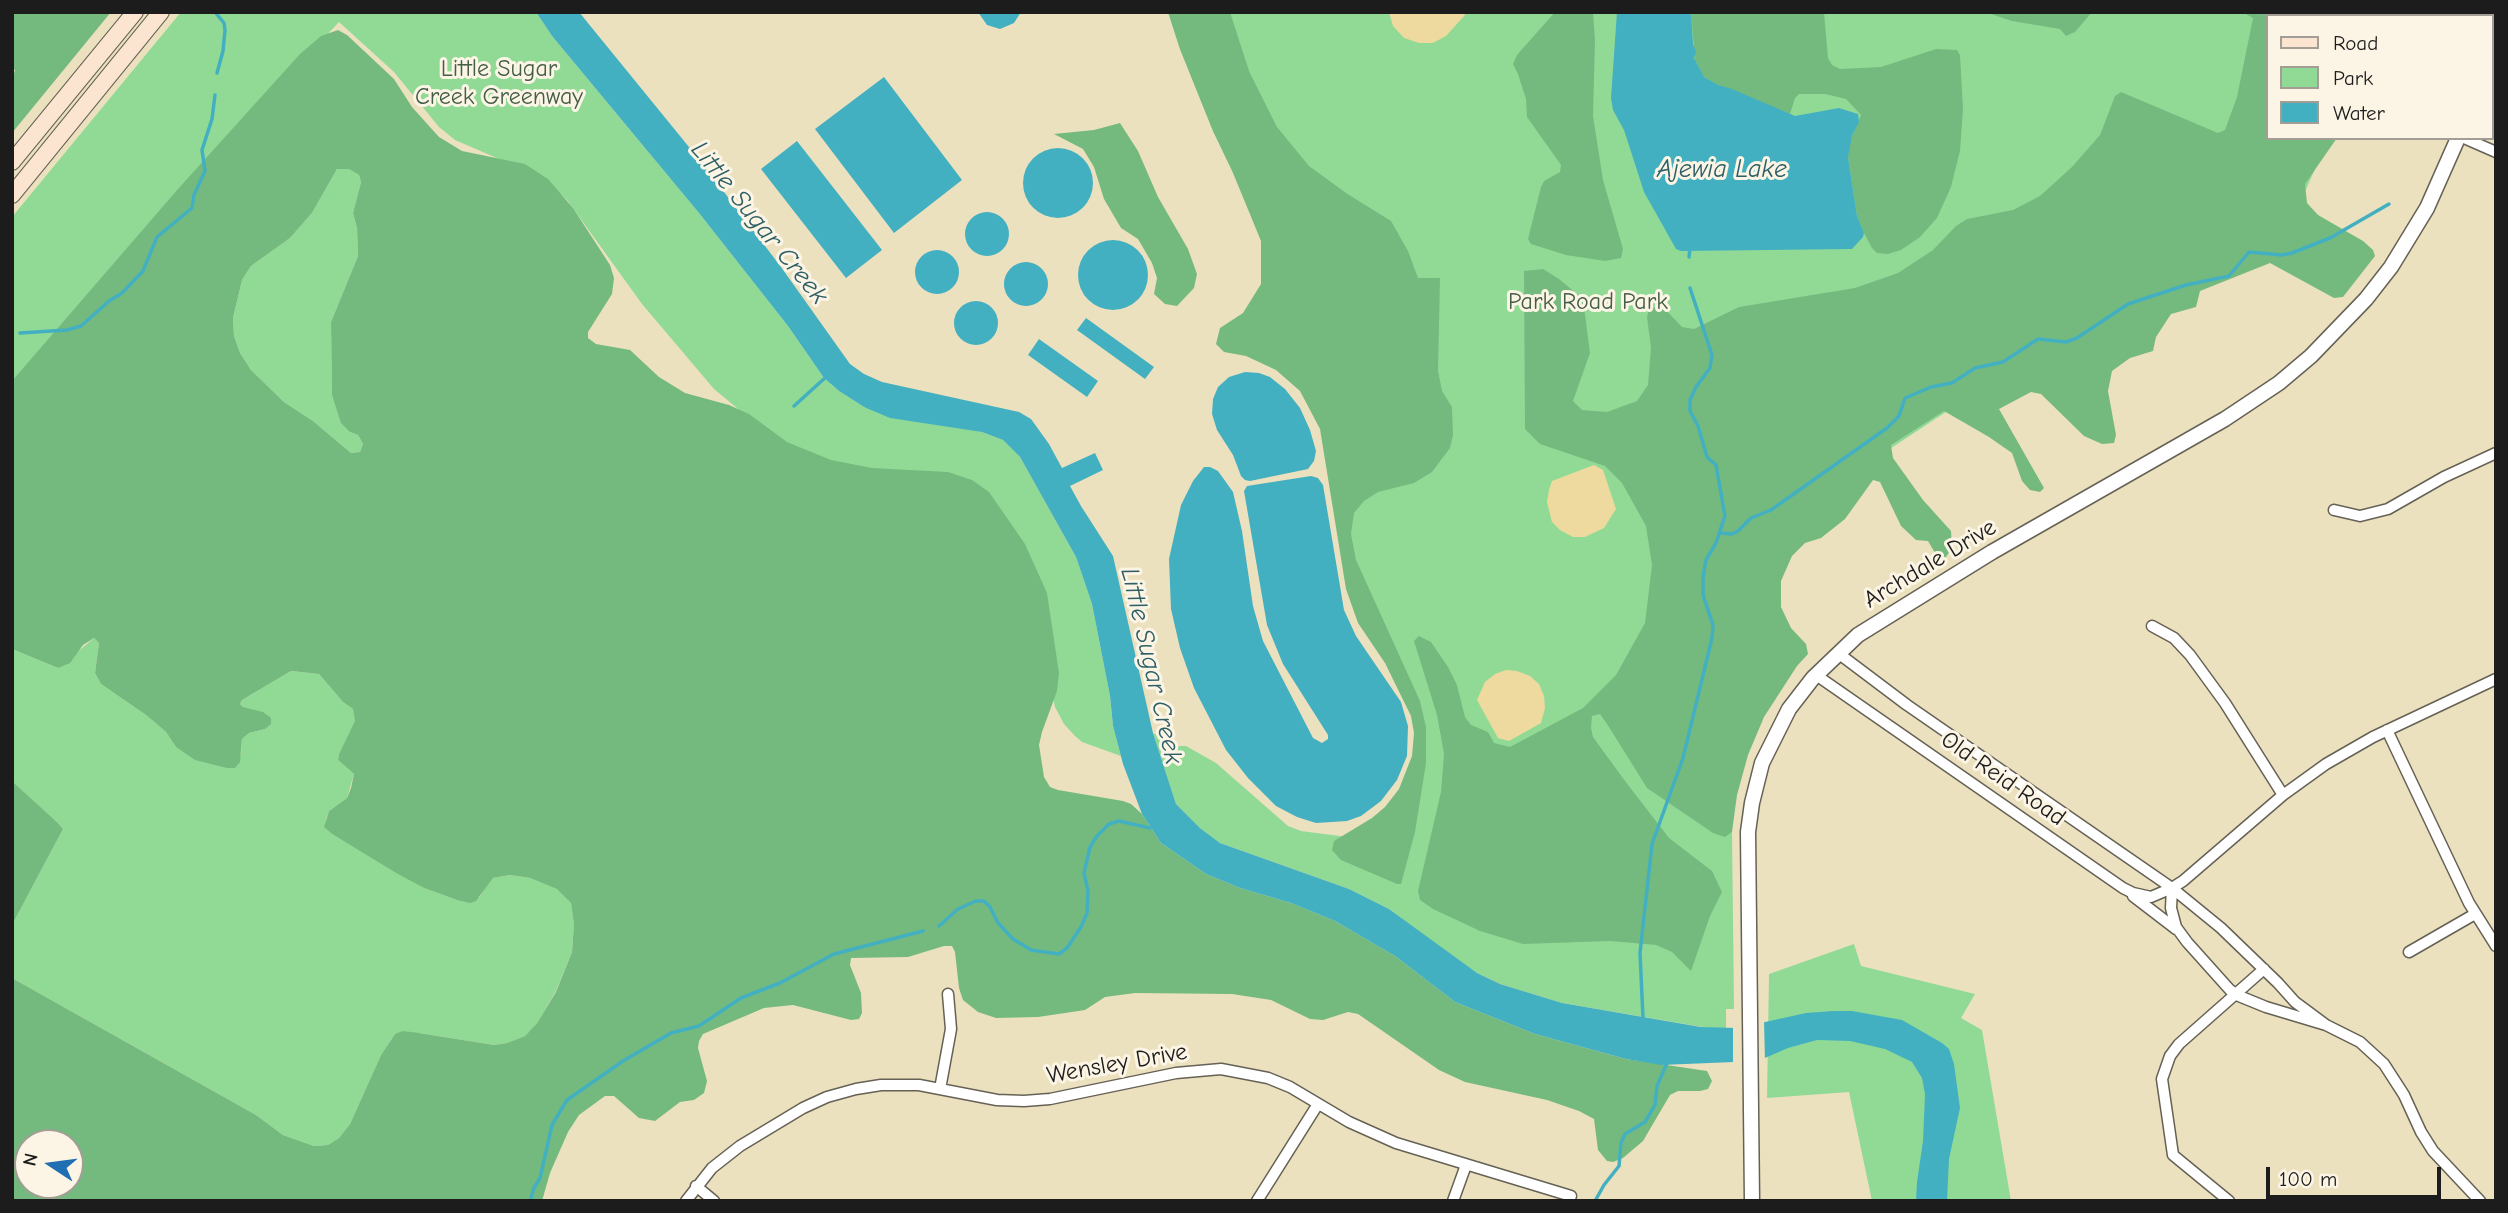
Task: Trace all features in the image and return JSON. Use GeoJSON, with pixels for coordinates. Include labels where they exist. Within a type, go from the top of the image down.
{"type":"FeatureCollection","features":[{"type":"Feature","properties":{"kind":"main road"},"geometry":{"type":"LineString","coordinates":[[12,162],[135,12]]}},
{"type":"Feature","properties":{"kind":"main road"},"geometry":{"type":"LineString","coordinates":[[12,195],[161,12]]}},
{"type":"Feature","properties":{"kind":"street","name":"Archdale Drive"},"geometry":{"type":"LineString","coordinates":[[1752,1201],[1748,856],[1752,803],[1762,763],[1778,727],[1796,698],[1858,635],[1992,552],[2225,419],[2279,383],[2303,363],[2342,327],[2391,267],[2427,208],[2457,140]]}},
{"type":"Feature","properties":{"kind":"street"},"geometry":{"type":"LineString","coordinates":[[2469,140],[2496,152]]}},
{"type":"Feature","properties":{"kind":"street"},"geometry":{"type":"LineString","coordinates":[[2334,510],[2360,516],[2388,509],[2445,477],[2496,453]]}},
{"type":"Feature","properties":{"kind":"street"},"geometry":{"type":"LineString","coordinates":[[2152,626],[2174,638],[2190,654],[2225,703],[2283,795]]}},
{"type":"Feature","properties":{"kind":"street","name":"Old Reid Road"},"geometry":{"type":"LineString","coordinates":[[1838,653],[1907,705],[2172,888]]}},
{"type":"Feature","properties":{"kind":"street","name":"Old Reid Road"},"geometry":{"type":"LineString","coordinates":[[1816,675],[2123,888],[2151,897],[2183,881],[2283,795],[2326,764],[2387,730],[2496,679]]}},
{"type":"Feature","properties":{"kind":"street"},"geometry":{"type":"LineString","coordinates":[[2387,730],[2475,914],[2496,947]]}},
{"type":"Feature","properties":{"kind":"street"},"geometry":{"type":"LineString","coordinates":[[2123,888],[2181,934],[2236,994],[2266,1007],[2351,1035],[2369,1048],[2384,1064],[2404,1095],[2433,1151],[2480,1201]]}},
{"type":"Feature","properties":{"kind":"street"},"geometry":{"type":"LineString","coordinates":[[2172,888],[2172,918],[2181,934]]}},
{"type":"Feature","properties":{"kind":"street"},"geometry":{"type":"LineString","coordinates":[[2172,888],[2214,922],[2295,1002],[2326,1025]]}},
{"type":"Feature","properties":{"kind":"street"},"geometry":{"type":"LineString","coordinates":[[2409,953],[2475,914]]}},
{"type":"Feature","properties":{"kind":"street"},"geometry":{"type":"LineString","coordinates":[[2229,1201],[2173,1155],[2162,1079],[2170,1056],[2179,1044],[2264,969]]}},
{"type":"Feature","properties":{"kind":"street"},"geometry":{"type":"LineString","coordinates":[[940,1089],[951,1029],[948,994]]}},
{"type":"Feature","properties":{"kind":"street","name":"Wensley Drive"},"geometry":{"type":"LineString","coordinates":[[686,1201],[712,1168],[740,1146],[803,1108],[827,1097],[856,1089],[907,1084],[997,1100],[1024,1101],[1050,1099],[1177,1073],[1221,1069],[1268,1078],[1290,1087],[1364,1130],[1396,1143],[1571,1196]]}},
{"type":"Feature","properties":{"kind":"street"},"geometry":{"type":"LineString","coordinates":[[1257,1201],[1318,1104]]}},
{"type":"Feature","properties":{"kind":"street"},"geometry":{"type":"LineString","coordinates":[[1453,1201],[1466,1165]]}},
{"type":"Feature","properties":{"kind":"street"},"geometry":{"type":"LineString","coordinates":[[696,1186],[714,1201]]}},
{"type":"Feature","properties":{"kind":"green space"},"geometry":{"type":"Polygon","coordinates":[[[12,12],[111,12],[12,133],[12,80],[15,70],[12,68],[12,12]]]}},
{"type":"Feature","properties":{"kind":"green space","name":"Little Sugar Creek Greenway"},"geometry":{"type":"Polygon","coordinates":[[[181,12],[536,12],[552,36],[699,213],[788,326],[824,378],[864,407],[982,432],[1003,440],[1020,457],[1076,557],[1092,604],[1110,696],[1113,726],[1121,756],[1082,742],[1074,735],[1055,707],[1049,681],[838,472],[772,437],[714,389],[642,304],[567,200],[553,187],[506,162],[455,140],[439,127],[394,72],[339,22],[218,151],[12,396],[12,217],[181,12]]]}},
{"type":"Feature","properties":{"kind":"green space","name":"Park Road Park"},"geometry":{"type":"Polygon","coordinates":[[[1168,12],[2385,12],[2266,14],[2266,140],[2328,140],[2280,247],[1993,381],[1721,560],[1666,797],[1732,832],[1734,1009],[1726,1009],[1726,1031],[1562,1003],[1500,984],[1457,960],[1389,909],[1349,889],[1220,843],[1176,804],[1153,733],[1177,746],[1186,746],[1216,763],[1288,826],[1301,831],[1363,839],[1388,814],[1424,736],[1355,576],[1344,519],[1306,368],[1264,232],[1213,131],[1168,12]]]}},
{"type":"Feature","properties":{"kind":"green space"},"geometry":{"type":"Polygon","coordinates":[[[1168,12],[1230,12],[1249,71],[1277,127],[1309,166],[1391,221],[1408,251],[1418,278],[1440,278],[1438,371],[1442,391],[1452,407],[1453,435],[1450,448],[1432,472],[1414,483],[1378,492],[1364,501],[1354,513],[1351,534],[1356,560],[1420,701],[1426,727],[1426,763],[1415,832],[1401,884],[1341,860],[1332,850],[1334,841],[1372,818],[1399,789],[1412,756],[1414,733],[1411,716],[1385,663],[1358,623],[1346,589],[1320,429],[1300,391],[1276,370],[1246,356],[1224,352],[1216,344],[1220,328],[1243,313],[1261,284],[1261,241],[1213,131],[1168,12]]]}},
{"type":"Feature","properties":{"kind":"green space"},"geometry":{"type":"Polygon","coordinates":[[[1555,12],[1593,12],[1593,116],[1603,180],[1623,249],[1621,258],[1605,261],[1566,255],[1531,244],[1528,239],[1541,187],[1544,181],[1560,172],[1561,165],[1527,117],[1526,99],[1513,64],[1517,55],[1555,12]]]}},
{"type":"Feature","properties":{"kind":"green space"},"geometry":{"type":"Polygon","coordinates":[[[1691,12],[1824,12],[1828,58],[1832,65],[1840,69],[1881,67],[1936,49],[1957,50],[1960,55],[1963,109],[1960,151],[1951,187],[1937,218],[1920,237],[1901,250],[1888,254],[1877,253],[1872,248],[1857,216],[1848,157],[1849,144],[1861,115],[1846,99],[1825,94],[1799,94],[1790,114],[1715,84],[1703,76],[1695,60],[1691,12]]]}},
{"type":"Feature","properties":{"kind":"green space"},"geometry":{"type":"Polygon","coordinates":[[[1985,12],[2092,12],[2075,32],[2066,36],[2060,29],[2012,21],[1985,12]]]}},
{"type":"Feature","properties":{"kind":"green space"},"geometry":{"type":"Polygon","coordinates":[[[2242,12],[2407,12],[2266,14],[2266,140],[2336,140],[2305,184],[2307,203],[2318,215],[2363,241],[2373,250],[2375,256],[2343,297],[2334,298],[2270,263],[2200,291],[2196,307],[2171,314],[2156,337],[2153,351],[2130,358],[2112,371],[2108,391],[2116,435],[2114,443],[2102,444],[2084,436],[2041,394],[2031,392],[1999,409],[2044,488],[2040,492],[2030,490],[2022,481],[2012,453],[1944,411],[1891,445],[1893,458],[1923,500],[1951,531],[1952,548],[1946,557],[1938,558],[1928,541],[1916,540],[1901,526],[1880,482],[1873,480],[1845,519],[1821,538],[1805,543],[1792,556],[1781,581],[1781,607],[1791,628],[1806,644],[1808,654],[1797,666],[1764,717],[1748,755],[1737,795],[1732,832],[1725,837],[1713,833],[1647,788],[1600,714],[1592,716],[1593,737],[1625,781],[1669,838],[1712,871],[1722,892],[1710,916],[1691,971],[1672,952],[1656,945],[1610,941],[1523,944],[1480,931],[1420,900],[1418,891],[1441,792],[1444,754],[1437,715],[1414,641],[1419,636],[1431,642],[1448,667],[1457,685],[1465,717],[1471,725],[1488,732],[1494,743],[1510,747],[1583,708],[1616,675],[1645,623],[1652,565],[1646,526],[1622,483],[1605,466],[1540,444],[1525,429],[1524,271],[1543,269],[1583,299],[1590,353],[1573,401],[1582,410],[1607,412],[1637,401],[1648,385],[1651,348],[1647,317],[1650,307],[1665,309],[1682,327],[1694,329],[1739,307],[1855,288],[1898,273],[1933,250],[1956,226],[1967,219],[2013,210],[2040,196],[2072,167],[2100,135],[2115,96],[2121,92],[2218,133],[2225,130],[2237,97],[2253,18],[2242,12]]]}},
{"type":"Feature","properties":{"kind":"green space"},"geometry":{"type":"Polygon","coordinates":[[[338,30],[347,35],[394,79],[412,107],[439,137],[462,151],[525,164],[548,179],[573,208],[610,265],[614,278],[612,294],[588,332],[588,338],[596,344],[630,350],[659,377],[685,393],[729,405],[749,414],[787,442],[831,460],[872,468],[948,472],[972,480],[989,492],[1025,544],[1047,593],[1059,673],[1057,691],[1039,745],[1044,777],[1050,787],[1131,804],[1142,814],[1161,843],[1206,874],[1335,921],[1395,956],[1455,1002],[1535,1034],[1626,1059],[1707,1071],[1712,1081],[1708,1089],[1678,1091],[1670,1095],[1643,1141],[1623,1158],[1607,1161],[1598,1150],[1594,1119],[1547,1100],[1465,1082],[1439,1070],[1358,1014],[1348,1012],[1323,1020],[1310,1019],[1271,1000],[1232,994],[1135,993],[1105,997],[1085,1010],[1038,1017],[996,1018],[978,1012],[963,1000],[955,952],[952,946],[944,946],[908,957],[851,958],[850,965],[861,993],[862,1013],[859,1019],[851,1020],[793,1005],[764,1008],[703,1034],[698,1048],[707,1081],[704,1093],[694,1100],[680,1102],[655,1121],[639,1118],[614,1096],[605,1096],[579,1115],[568,1132],[550,1173],[542,1201],[12,1201],[12,978],[256,1115],[283,1135],[314,1146],[328,1145],[339,1138],[350,1124],[381,1055],[395,1034],[403,1031],[494,1045],[525,1036],[537,1023],[556,992],[572,952],[574,925],[571,903],[557,889],[530,878],[510,875],[493,878],[476,901],[470,903],[457,900],[424,888],[398,874],[324,827],[329,811],[347,798],[351,788],[354,774],[338,760],[355,721],[353,709],[343,702],[319,674],[291,671],[242,700],[240,704],[243,707],[263,712],[271,718],[271,724],[265,729],[249,733],[242,739],[240,762],[235,768],[227,768],[195,760],[176,747],[166,732],[146,715],[101,684],[95,673],[99,643],[94,638],[83,645],[70,663],[58,668],[12,649],[12,381],[178,189],[300,54],[321,36],[338,30]],[[337,169],[312,213],[290,238],[251,266],[242,280],[233,318],[234,336],[240,353],[251,370],[284,402],[313,421],[351,453],[360,452],[363,444],[358,435],[350,432],[341,423],[332,395],[331,322],[358,256],[357,228],[353,213],[361,182],[359,175],[349,169],[337,169]]]}},
{"type":"Feature","properties":{"kind":"green space"},"geometry":{"type":"Polygon","coordinates":[[[1120,123],[1138,151],[1158,197],[1188,249],[1197,274],[1194,288],[1177,306],[1165,304],[1154,294],[1157,278],[1152,263],[1138,239],[1121,228],[1104,199],[1094,167],[1083,149],[1054,134],[1094,130],[1120,123]]]}},
{"type":"Feature","properties":{"kind":"green space"},"geometry":{"type":"Polygon","coordinates":[[[337,169],[350,169],[359,175],[361,182],[353,213],[357,228],[358,256],[331,322],[332,395],[350,432],[358,435],[363,444],[360,452],[351,453],[313,421],[284,402],[251,370],[240,353],[234,336],[233,318],[242,280],[251,266],[290,238],[312,213],[337,169]]]}},
{"type":"Feature","properties":{"kind":"green space"},"geometry":{"type":"Polygon","coordinates":[[[94,638],[99,643],[95,673],[101,684],[146,715],[166,732],[176,747],[241,755],[242,739],[249,733],[265,729],[240,704],[242,700],[291,671],[319,674],[343,702],[353,709],[356,721],[339,754],[338,760],[354,774],[347,798],[329,811],[326,819],[325,827],[332,834],[424,888],[457,900],[480,897],[484,887],[493,878],[510,875],[530,878],[558,889],[571,903],[574,925],[572,952],[556,991],[537,1023],[525,1036],[494,1045],[419,1033],[395,1034],[381,1055],[350,1124],[339,1138],[328,1145],[314,1146],[283,1135],[256,1115],[12,978],[12,925],[63,829],[12,781],[12,649],[58,668],[94,638]]]}},
{"type":"Feature","properties":{"kind":"green space"},"geometry":{"type":"Polygon","coordinates":[[[12,781],[63,829],[12,925],[12,781]]]}},
{"type":"Feature","properties":{"kind":"green space"},"geometry":{"type":"Polygon","coordinates":[[[1854,944],[1861,966],[1975,994],[1961,1018],[1982,1030],[2011,1201],[1872,1201],[1849,1092],[1767,1098],[1769,974],[1854,944]]]}},
{"type":"Feature","properties":{"kind":"sand"},"geometry":{"type":"Polygon","coordinates":[[[1389,12],[1463,12],[1465,15],[1446,36],[1433,43],[1419,43],[1404,38],[1393,26],[1389,12]]]}},
{"type":"Feature","properties":{"kind":"sand"},"geometry":{"type":"Polygon","coordinates":[[[1594,465],[1603,470],[1616,509],[1604,528],[1585,537],[1573,537],[1552,522],[1547,502],[1549,490],[1552,481],[1594,465]]]}},
{"type":"Feature","properties":{"kind":"sand"},"geometry":{"type":"Polygon","coordinates":[[[1506,670],[1530,676],[1539,684],[1545,708],[1541,723],[1509,741],[1498,738],[1477,700],[1485,682],[1506,670]]]}},
{"type":"Feature","properties":{"kind":"water"},"geometry":{"type":"Polygon","coordinates":[[[536,12],[579,12],[702,163],[850,364],[882,382],[1019,412],[1031,419],[1062,468],[1095,453],[1103,470],[1070,486],[1113,556],[1153,733],[1176,804],[1200,828],[1220,843],[1349,889],[1389,909],[1477,973],[1500,984],[1562,1003],[1701,1027],[1738,1028],[1806,1013],[1833,1011],[1852,1011],[1902,1020],[1942,1043],[1949,1049],[1954,1064],[1960,1108],[1949,1159],[1947,1201],[1916,1201],[1923,1141],[1925,1094],[1922,1078],[1912,1062],[1885,1049],[1850,1041],[1817,1040],[1788,1048],[1758,1061],[1661,1065],[1626,1059],[1535,1034],[1455,1002],[1395,956],[1335,921],[1206,874],[1161,843],[1142,814],[1123,764],[1113,726],[1110,696],[1092,604],[1076,557],[1020,457],[1003,440],[982,432],[890,418],[864,407],[824,378],[788,326],[699,213],[552,36],[536,12]]]}},
{"type":"Feature","properties":{"kind":"water"},"geometry":{"type":"Polygon","coordinates":[[[978,12],[1021,12],[1014,23],[1000,29],[987,25],[978,12]]]}},
{"type":"Feature","properties":{"kind":"water","name":"Ajewia Lake"},"geometry":{"type":"Polygon","coordinates":[[[1617,12],[1691,12],[1696,52],[1694,58],[1704,77],[1795,116],[1839,108],[1858,114],[1859,122],[1852,136],[1848,157],[1857,216],[1864,233],[1852,249],[1676,249],[1644,192],[1624,130],[1613,110],[1611,98],[1617,12]]]}},
{"type":"Feature","properties":{"kind":"water"},"geometry":{"type":"Polygon","coordinates":[[[884,77],[962,180],[894,233],[815,129],[884,77]]]}},
{"type":"Feature","properties":{"kind":"water"},"geometry":{"type":"Polygon","coordinates":[[[797,141],[882,250],[846,278],[761,169],[797,141]]]}},
{"type":"Feature","properties":{"kind":"water"},"geometry":{"type":"Polygon","coordinates":[[[1058,148],[1083,158],[1093,183],[1083,208],[1058,218],[1033,208],[1023,183],[1033,158],[1058,148]]]}},
{"type":"Feature","properties":{"kind":"water"},"geometry":{"type":"Polygon","coordinates":[[[987,212],[1003,218],[1009,234],[1003,250],[987,256],[971,250],[965,234],[971,218],[987,212]]]}},
{"type":"Feature","properties":{"kind":"water"},"geometry":{"type":"Polygon","coordinates":[[[1113,240],[1138,250],[1148,275],[1138,300],[1113,310],[1088,300],[1078,275],[1088,250],[1113,240]]]}},
{"type":"Feature","properties":{"kind":"water"},"geometry":{"type":"Polygon","coordinates":[[[937,250],[953,256],[959,272],[953,288],[937,294],[921,288],[915,272],[921,256],[937,250]]]}},
{"type":"Feature","properties":{"kind":"water"},"geometry":{"type":"Polygon","coordinates":[[[1026,262],[1042,268],[1048,284],[1042,300],[1026,306],[1010,300],[1004,284],[1010,268],[1026,262]]]}},
{"type":"Feature","properties":{"kind":"water"},"geometry":{"type":"Polygon","coordinates":[[[976,301],[992,307],[998,323],[992,339],[976,345],[960,339],[954,323],[960,307],[976,301]]]}},
{"type":"Feature","properties":{"kind":"water"},"geometry":{"type":"Polygon","coordinates":[[[1086,318],[1154,367],[1145,379],[1077,330],[1086,318]]]}},
{"type":"Feature","properties":{"kind":"water"},"geometry":{"type":"Polygon","coordinates":[[[1039,339],[1098,381],[1087,397],[1028,355],[1039,339]]]}},
{"type":"Feature","properties":{"kind":"water"},"geometry":{"type":"Polygon","coordinates":[[[1245,372],[1270,377],[1285,389],[1300,408],[1316,451],[1314,461],[1308,469],[1250,481],[1241,476],[1233,455],[1217,430],[1212,414],[1213,399],[1218,387],[1229,377],[1245,372]]]}},
{"type":"Feature","properties":{"kind":"water"},"geometry":{"type":"Polygon","coordinates":[[[1204,467],[1218,471],[1233,492],[1242,531],[1253,606],[1263,641],[1313,738],[1322,743],[1328,739],[1328,735],[1283,664],[1267,625],[1244,491],[1247,486],[1311,476],[1318,478],[1323,485],[1344,610],[1356,636],[1401,702],[1408,726],[1407,756],[1397,780],[1381,801],[1361,816],[1347,821],[1316,823],[1276,806],[1248,778],[1226,750],[1194,688],[1180,648],[1171,609],[1169,559],[1181,505],[1193,481],[1204,467]]]}},
{"type":"Feature","properties":{"kind":"pier"},"geometry":{"type":"Polygon","coordinates":[[[1764,1020],[1765,1062],[1758,1065],[1733,1066],[1733,1024],[1764,1020]]]}},
{"type":"Feature","properties":{"kind":"waterway"},"geometry":{"type":"LineString","coordinates":[[215,12],[224,23],[225,30],[217,73]]}},
{"type":"Feature","properties":{"kind":"waterway"},"geometry":{"type":"LineString","coordinates":[[20,333],[67,330],[81,326],[122,293],[143,271],[157,237],[192,208],[194,195],[205,171],[202,150],[212,119],[215,95]]}},
{"type":"Feature","properties":{"kind":"waterway"},"geometry":{"type":"LineString","coordinates":[[1720,533],[1732,534],[1738,531],[1751,518],[1771,510],[1887,428],[1899,416],[1905,398],[1931,387],[1952,383],[1975,368],[2003,362],[2038,339],[2066,342],[2077,338],[2128,304],[2186,285],[2229,276],[2249,252],[2282,255],[2330,238],[2389,204]]}},
{"type":"Feature","properties":{"kind":"waterway"},"geometry":{"type":"LineString","coordinates":[[1689,257],[1690,248]]}},
{"type":"Feature","properties":{"kind":"waterway"},"geometry":{"type":"LineString","coordinates":[[1643,1018],[1640,953],[1652,844],[1683,758],[1712,638],[1713,625],[1703,595],[1703,577],[1706,560],[1716,543],[1725,516],[1716,465],[1707,457],[1698,426],[1690,411],[1690,400],[1710,368],[1712,355],[1690,288]]}},
{"type":"Feature","properties":{"kind":"waterway"},"geometry":{"type":"LineString","coordinates":[[794,406],[826,377]]}},
{"type":"Feature","properties":{"kind":"waterway"},"geometry":{"type":"LineString","coordinates":[[939,926],[958,909],[976,901],[984,901],[998,923],[1013,939],[1031,950],[1059,954],[1067,948],[1087,913],[1088,891],[1084,873],[1090,847],[1097,836],[1109,824],[1119,821],[1150,828]]}},
{"type":"Feature","properties":{"kind":"waterway"},"geometry":{"type":"LineString","coordinates":[[530,1201],[540,1178],[552,1125],[567,1100],[623,1061],[671,1033],[699,1026],[741,998],[780,983],[834,954],[923,931]]}},
{"type":"Feature","properties":{"kind":"waterway"},"geometry":{"type":"LineString","coordinates":[[1595,1201],[1619,1166],[1621,1143],[1625,1134],[1645,1122],[1655,1105],[1657,1086],[1667,1063]]}},
{"type":"Feature","properties":{"kind":"water label","name":"Little Sugar Creek"},"geometry":{"type":"Point","coordinates":[759,223]}},
{"type":"Feature","properties":{"kind":"water label","name":"Little Sugar Creek"},"geometry":{"type":"Point","coordinates":[1151,666]}}]}
